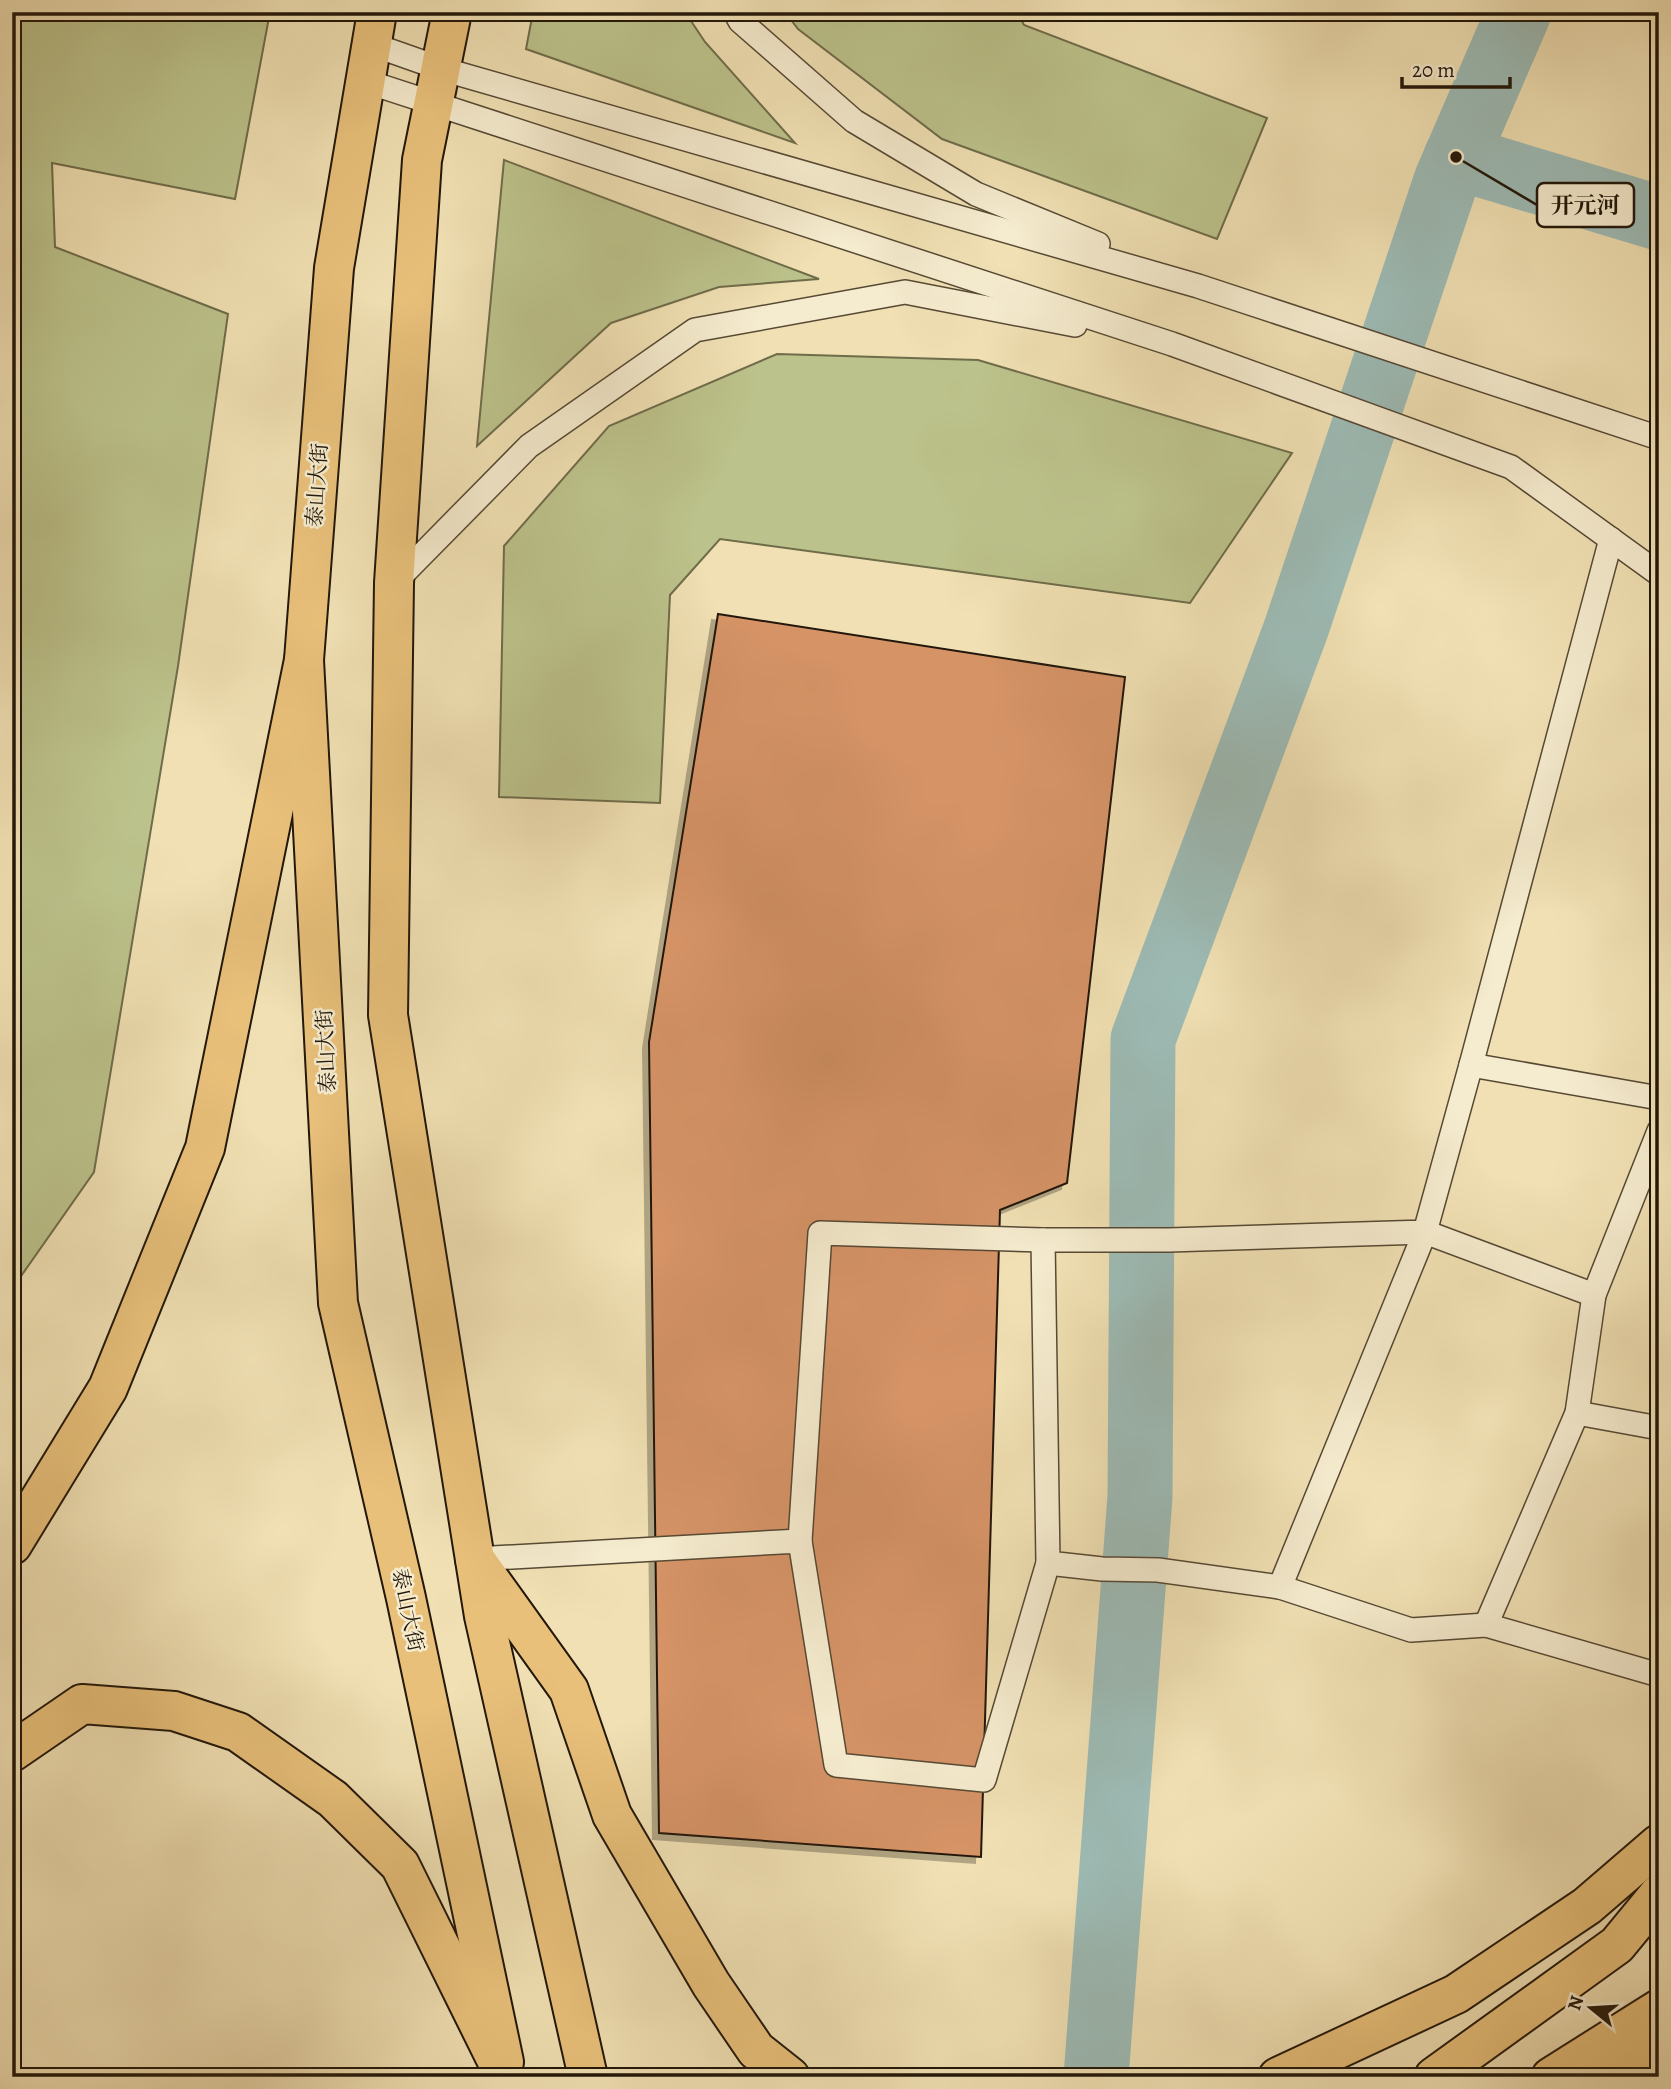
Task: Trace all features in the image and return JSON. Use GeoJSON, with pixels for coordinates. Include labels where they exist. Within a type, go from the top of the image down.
{"type":"FeatureCollection","features":[{"type":"Feature","properties":{"kind":"main road"},"geometry":{"type":"LineString","coordinates":[[452,12],[422,160],[394,583],[388,1015],[484,1616],[588,2077]]}},
{"type":"Feature","properties":{"kind":"main road","name":"泰山大街"},"geometry":{"type":"LineString","coordinates":[[374,28],[334,268],[304,660],[338,1303],[405,1598],[506,2077]]}},
{"type":"Feature","properties":{"kind":"main road"},"geometry":{"type":"LineString","coordinates":[[12,1545],[108,1388],[205,1148],[304,660]]}},
{"type":"Feature","properties":{"kind":"main road"},"geometry":{"type":"LineString","coordinates":[[475,1559],[569,1690],[612,1815],[711,1984],[756,2050],[790,2077]]}},
{"type":"Feature","properties":{"kind":"main road"},"geometry":{"type":"LineString","coordinates":[[12,1752],[82,1704],[174,1711],[238,1732],[332,1799],[400,1865],[506,2077]]}},
{"type":"Feature","properties":{"kind":"main road"},"geometry":{"type":"LineString","coordinates":[[1278,2077],[1456,1994],[1587,1906],[1659,1844]]}},
{"type":"Feature","properties":{"kind":"main road"},"geometry":{"type":"LineString","coordinates":[[1434,2077],[1617,1945],[1659,1894]]}},
{"type":"Feature","properties":{"kind":"main road"},"geometry":{"type":"LineString","coordinates":[[1550,2077],[1659,2009]]}},
{"type":"Feature","properties":{"kind":"main road"},"geometry":{"type":"LineString","coordinates":[[1618,2077],[1659,2044]]}},
{"type":"Feature","properties":{"kind":"lane"},"geometry":{"type":"LineString","coordinates":[[735,12],[740,20],[854,121],[976,194],[1198,286],[1659,438]]}},
{"type":"Feature","properties":{"kind":"lane"},"geometry":{"type":"LineString","coordinates":[[374,28],[438,86],[1172,344],[1511,467],[1659,574]]}},
{"type":"Feature","properties":{"kind":"lane"},"geometry":{"type":"LineString","coordinates":[[365,81],[438,86],[1198,286]]}},
{"type":"Feature","properties":{"kind":"lane"},"geometry":{"type":"LineString","coordinates":[[394,583],[529,446],[695,330],[905,292],[1172,344]]}},
{"type":"Feature","properties":{"kind":"lane"},"geometry":{"type":"LineString","coordinates":[[1280,1587],[1424,1232],[1611,539]]}},
{"type":"Feature","properties":{"kind":"lane"},"geometry":{"type":"LineString","coordinates":[[1471,1065],[1659,1098]]}},
{"type":"Feature","properties":{"kind":"lane"},"geometry":{"type":"LineString","coordinates":[[1486,1625],[1577,1413],[1594,1295],[1659,1130]]}},
{"type":"Feature","properties":{"kind":"lane"},"geometry":{"type":"LineString","coordinates":[[1043,1240],[1048,1563],[984,1780],[836,1765],[800,1541],[820,1233],[1043,1240],[1169,1240],[1424,1232],[1594,1295]]}},
{"type":"Feature","properties":{"kind":"lane"},"geometry":{"type":"LineString","coordinates":[[1577,1413],[1659,1428]]}},
{"type":"Feature","properties":{"kind":"lane"},"geometry":{"type":"LineString","coordinates":[[475,1559],[800,1541]]}},
{"type":"Feature","properties":{"kind":"lane"},"geometry":{"type":"LineString","coordinates":[[1048,1563],[1102,1569],[1158,1570],[1280,1587],[1411,1630],[1486,1625],[1659,1675]]}},
{"type":"Feature","properties":{"kind":"green space"},"geometry":{"type":"Polygon","coordinates":[[[12,12],[270,12],[235,199],[52,163],[55,247],[228,314],[178,666],[94,1172],[12,1289],[12,12]]]}},
{"type":"Feature","properties":{"kind":"green space"},"geometry":{"type":"Polygon","coordinates":[[[533,12],[685,12],[705,42],[795,143],[526,49],[533,12]]]}},
{"type":"Feature","properties":{"kind":"green space"},"geometry":{"type":"Polygon","coordinates":[[[785,12],[1017,12],[1024,25],[1267,118],[1217,239],[942,139],[798,29],[785,12]]]}},
{"type":"Feature","properties":{"kind":"green space"},"geometry":{"type":"Polygon","coordinates":[[[504,160],[819,279],[719,287],[611,323],[477,446],[504,160]]]}},
{"type":"Feature","properties":{"kind":"green space"},"geometry":{"type":"Polygon","coordinates":[[[777,354],[978,360],[1292,453],[1190,603],[720,539],[670,595],[660,803],[499,797],[504,546],[609,426],[777,354]]]}},
{"type":"Feature","properties":{"kind":"building"},"geometry":{"type":"Polygon","coordinates":[[[718,614],[1125,677],[1067,1183],[1000,1210],[981,1857],[659,1833],[649,1042],[718,614]]]}},
{"type":"Feature","properties":{"kind":"waterway"},"geometry":{"type":"LineString","coordinates":[[1096,2077],[1140,1497],[1143,1039],[1296,629],[1446,181],[1519,12]]}},
{"type":"Feature","properties":{"kind":"waterway"},"geometry":{"type":"LineString","coordinates":[[1456,157],[1659,218]]}},
{"type":"Feature","properties":{"kind":"place","name":"开元河"},"geometry":{"type":"Point","coordinates":[1456,157]}}]}
